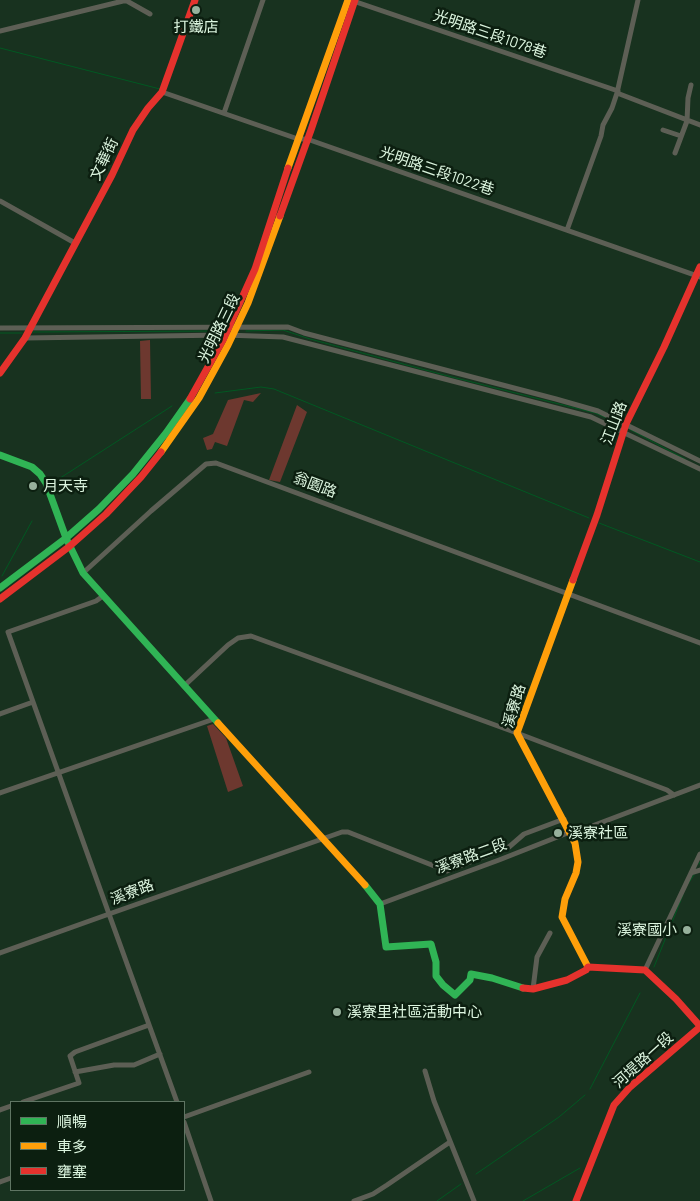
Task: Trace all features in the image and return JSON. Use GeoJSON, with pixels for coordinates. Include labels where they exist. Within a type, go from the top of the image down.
{"type":"FeatureCollection","features":[{"type":"Feature","properties":{"kind":"street"},"geometry":{"type":"LineString","coordinates":[[0,31],[123,0],[150,14]]}},
{"type":"Feature","properties":{"kind":"street","name":"文華街"},"geometry":{"type":"LineString","coordinates":[[29,327],[112,176],[133,130],[162,90],[195,0]]}},
{"type":"Feature","properties":{"kind":"street"},"geometry":{"type":"LineString","coordinates":[[225,111],[264,0]]}},
{"type":"Feature","properties":{"kind":"street","name":"光明路三段1078巷"},"geometry":{"type":"LineString","coordinates":[[352,0],[618,92],[700,125]]}},
{"type":"Feature","properties":{"kind":"street","name":"光明路三段"},"geometry":{"type":"LineString","coordinates":[[0,588],[66,538],[99,509],[133,474],[166,433],[193,394],[229,335],[237,327],[248,303],[308,139],[352,0]]}},
{"type":"Feature","properties":{"kind":"street","name":"光明路三段"},"geometry":{"type":"LineString","coordinates":[[0,600],[70,546],[124,495],[167,444],[200,398],[229,335],[229,327],[255,269],[298,140],[352,0]]}},
{"type":"Feature","properties":{"kind":"street"},"geometry":{"type":"LineString","coordinates":[[567,230],[601,136],[602,125],[612,108],[618,92],[638,0]]}},
{"type":"Feature","properties":{"kind":"street"},"geometry":{"type":"LineString","coordinates":[[675,153],[687,121],[691,84]]}},
{"type":"Feature","properties":{"kind":"street"},"geometry":{"type":"LineString","coordinates":[[162,90],[225,111],[298,140]]}},
{"type":"Feature","properties":{"kind":"street"},"geometry":{"type":"LineString","coordinates":[[662,130],[681,136]]}},
{"type":"Feature","properties":{"kind":"street","name":"光明路三段1022巷"},"geometry":{"type":"LineString","coordinates":[[298,140],[308,139],[698,276]]}},
{"type":"Feature","properties":{"kind":"street"},"geometry":{"type":"LineString","coordinates":[[0,200],[75,243]]}},
{"type":"Feature","properties":{"kind":"street","name":"江山路"},"geometry":{"type":"LineString","coordinates":[[568,594],[597,515],[626,424],[698,276],[700,267]]}},
{"type":"Feature","properties":{"kind":"street"},"geometry":{"type":"LineString","coordinates":[[0,373],[25,338],[29,327]]}},
{"type":"Feature","properties":{"kind":"street"},"geometry":{"type":"LineString","coordinates":[[0,328],[288,328],[598,411],[700,461]]}},
{"type":"Feature","properties":{"kind":"street"},"geometry":{"type":"LineString","coordinates":[[25,338],[229,335],[283,337],[591,417],[700,469]]}},
{"type":"Feature","properties":{"kind":"street"},"geometry":{"type":"LineString","coordinates":[[0,455],[32,467],[40,474],[46,483],[66,538],[83,573],[323,838],[380,904],[386,947],[431,944],[436,962],[436,976],[443,986],[455,995],[470,980],[471,974],[532,989],[567,980],[588,967],[645,970],[676,999],[700,1027]]}},
{"type":"Feature","properties":{"kind":"street","name":"翁園路"},"geometry":{"type":"LineString","coordinates":[[83,573],[151,511],[206,464],[211,462],[568,594]]}},
{"type":"Feature","properties":{"kind":"street"},"geometry":{"type":"LineString","coordinates":[[568,594],[700,643]]}},
{"type":"Feature","properties":{"kind":"street","name":"溪寮路"},"geometry":{"type":"LineString","coordinates":[[568,594],[517,733],[575,843],[578,862],[576,873],[565,900],[562,917],[588,967]]}},
{"type":"Feature","properties":{"kind":"street"},"geometry":{"type":"LineString","coordinates":[[0,953],[109,914],[8,632],[96,601],[104,596]]}},
{"type":"Feature","properties":{"kind":"street"},"geometry":{"type":"LineString","coordinates":[[184,686],[238,638],[251,636],[517,733],[667,790],[674,795]]}},
{"type":"Feature","properties":{"kind":"street"},"geometry":{"type":"LineString","coordinates":[[0,714],[33,702]]}},
{"type":"Feature","properties":{"kind":"street"},"geometry":{"type":"LineString","coordinates":[[0,793],[214,718]]}},
{"type":"Feature","properties":{"kind":"street","name":"溪寮路二段"},"geometry":{"type":"LineString","coordinates":[[380,904],[700,785]]}},
{"type":"Feature","properties":{"kind":"street","name":"溪寮路"},"geometry":{"type":"LineString","coordinates":[[177,1101],[109,914],[342,832],[348,832],[447,871],[510,847],[524,834],[564,819]]}},
{"type":"Feature","properties":{"kind":"street"},"geometry":{"type":"LineString","coordinates":[[645,970],[700,854]]}},
{"type":"Feature","properties":{"kind":"street"},"geometry":{"type":"LineString","coordinates":[[691,873],[700,870]]}},
{"type":"Feature","properties":{"kind":"street"},"geometry":{"type":"LineString","coordinates":[[532,989],[537,957],[550,932]]}},
{"type":"Feature","properties":{"kind":"street"},"geometry":{"type":"LineString","coordinates":[[26,1101],[79,1083],[70,1056],[75,1052],[149,1025]]}},
{"type":"Feature","properties":{"kind":"street","name":"河堤路一段"},"geometry":{"type":"LineString","coordinates":[[576,1201],[614,1106],[630,1087],[700,1027]]}},
{"type":"Feature","properties":{"kind":"street"},"geometry":{"type":"LineString","coordinates":[[75,1072],[114,1065],[134,1065],[160,1054]]}},
{"type":"Feature","properties":{"kind":"street"},"geometry":{"type":"LineString","coordinates":[[426,1071],[434,1101],[474,1201]]}},
{"type":"Feature","properties":{"kind":"street"},"geometry":{"type":"LineString","coordinates":[[185,1117],[310,1072]]}},
{"type":"Feature","properties":{"kind":"street"},"geometry":{"type":"LineString","coordinates":[[185,1125],[211,1201]]}},
{"type":"Feature","properties":{"kind":"street"},"geometry":{"type":"LineString","coordinates":[[354,1201],[373,1194],[450,1142]]}},
{"type":"Feature","properties":{"kind":"shaded area"},"geometry":{"type":"Polygon","coordinates":[[[150,340],[151,399],[141,399],[140,341],[150,340]]]}},
{"type":"Feature","properties":{"kind":"shaded area"},"geometry":{"type":"Polygon","coordinates":[[[261,393],[253,402],[244,400],[227,446],[215,442],[212,449],[207,450],[203,438],[213,434],[228,400],[261,393]]]}},
{"type":"Feature","properties":{"kind":"shaded area"},"geometry":{"type":"Polygon","coordinates":[[[297,405],[307,412],[280,482],[269,480],[297,405]]]}},
{"type":"Feature","properties":{"kind":"shaded area"},"geometry":{"type":"Polygon","coordinates":[[[213,724],[226,738],[243,786],[228,792],[207,726],[213,724]]]}},
{"type":"Feature","properties":{"kind":"waterway"},"geometry":{"type":"LineString","coordinates":[[0,48],[160,89]]}},
{"type":"Feature","properties":{"kind":"waterway"},"geometry":{"type":"LineString","coordinates":[[246,331],[283,330],[444,375],[595,413],[620,424]]}},
{"type":"Feature","properties":{"kind":"waterway"},"geometry":{"type":"LineString","coordinates":[[32,332],[219,331]]}},
{"type":"Feature","properties":{"kind":"waterway"},"geometry":{"type":"LineString","coordinates":[[0,333],[22,333]]}},
{"type":"Feature","properties":{"kind":"waterway"},"geometry":{"type":"LineString","coordinates":[[215,393],[261,387],[274,389],[589,518]]}},
{"type":"Feature","properties":{"kind":"waterway"},"geometry":{"type":"LineString","coordinates":[[54,482],[172,406]]}},
{"type":"Feature","properties":{"kind":"waterway"},"geometry":{"type":"LineString","coordinates":[[629,429],[685,459]]}},
{"type":"Feature","properties":{"kind":"waterway"},"geometry":{"type":"LineString","coordinates":[[2,576],[32,521]]}},
{"type":"Feature","properties":{"kind":"waterway"},"geometry":{"type":"LineString","coordinates":[[599,523],[700,562]]}},
{"type":"Feature","properties":{"kind":"waterway"},"geometry":{"type":"LineString","coordinates":[[688,884],[694,875]]}},
{"type":"Feature","properties":{"kind":"waterway"},"geometry":{"type":"LineString","coordinates":[[654,967],[683,895]]}},
{"type":"Feature","properties":{"kind":"waterway"},"geometry":{"type":"LineString","coordinates":[[590,1089],[640,993]]}},
{"type":"Feature","properties":{"kind":"waterway"},"geometry":{"type":"LineString","coordinates":[[476,1174],[559,1117],[585,1095]]}},
{"type":"Feature","properties":{"kind":"waterway"},"geometry":{"type":"LineString","coordinates":[[523,1201],[580,1168]]}},
{"type":"Feature","properties":{"kind":"waterway"},"geometry":{"type":"LineString","coordinates":[[437,1201],[461,1184]]}},
{"type":"Feature","properties":{"kind":"traffic: fast"},"geometry":{"type":"LineString","coordinates":[[0,588],[66,538],[99,509],[133,474],[190,399]]}},
{"type":"Feature","properties":{"kind":"traffic: fast"},"geometry":{"type":"LineString","coordinates":[[0,455],[32,467],[40,474],[46,483],[66,538],[83,573],[218,723]]}},
{"type":"Feature","properties":{"kind":"traffic: fast"},"geometry":{"type":"LineString","coordinates":[[365,885],[380,904],[386,947],[431,944],[436,962],[436,976],[455,995],[470,980],[471,974],[492,978],[523,988]]}},
{"type":"Feature","properties":{"kind":"traffic: slow"},"geometry":{"type":"LineString","coordinates":[[288,168],[348,0]]}},
{"type":"Feature","properties":{"kind":"traffic: slow"},"geometry":{"type":"LineString","coordinates":[[161,452],[199,398],[228,345],[248,303],[280,216]]}},
{"type":"Feature","properties":{"kind":"traffic: slow"},"geometry":{"type":"LineString","coordinates":[[573,580],[517,733],[575,843],[578,862],[576,873],[565,899],[562,917],[588,967]]}},
{"type":"Feature","properties":{"kind":"traffic: slow"},"geometry":{"type":"LineString","coordinates":[[218,723],[365,885]]}},
{"type":"Feature","properties":{"kind":"traffic: jam"},"geometry":{"type":"LineString","coordinates":[[0,373],[25,338],[112,175],[133,130],[162,92],[195,0]]}},
{"type":"Feature","properties":{"kind":"traffic: jam"},"geometry":{"type":"LineString","coordinates":[[280,216],[355,0]]}},
{"type":"Feature","properties":{"kind":"traffic: jam"},"geometry":{"type":"LineString","coordinates":[[190,399],[223,340],[255,269],[288,168]]}},
{"type":"Feature","properties":{"kind":"traffic: jam"},"geometry":{"type":"LineString","coordinates":[[573,580],[597,515],[626,424],[664,347],[700,267]]}},
{"type":"Feature","properties":{"kind":"traffic: jam"},"geometry":{"type":"LineString","coordinates":[[0,599],[70,546],[106,514],[141,477],[161,452]]}},
{"type":"Feature","properties":{"kind":"traffic: jam"},"geometry":{"type":"LineString","coordinates":[[523,988],[533,989],[567,980],[588,967],[645,970],[676,999],[700,1026]]}},
{"type":"Feature","properties":{"kind":"traffic: jam"},"geometry":{"type":"LineString","coordinates":[[576,1201],[614,1105],[630,1087],[700,1027]]}},
{"type":"Feature","properties":{"kind":"place","name":"打鐵店"},"geometry":{"type":"Point","coordinates":[196,10]}},
{"type":"Feature","properties":{"kind":"place","name":"月天寺"},"geometry":{"type":"Point","coordinates":[33,486]}},
{"type":"Feature","properties":{"kind":"place","name":"溪寮社區"},"geometry":{"type":"Point","coordinates":[558,833]}},
{"type":"Feature","properties":{"kind":"place","name":"溪寮國小"},"geometry":{"type":"Point","coordinates":[687,930]}},
{"type":"Feature","properties":{"kind":"place","name":"溪寮里社區活動中心"},"geometry":{"type":"Point","coordinates":[337,1012]}}]}
